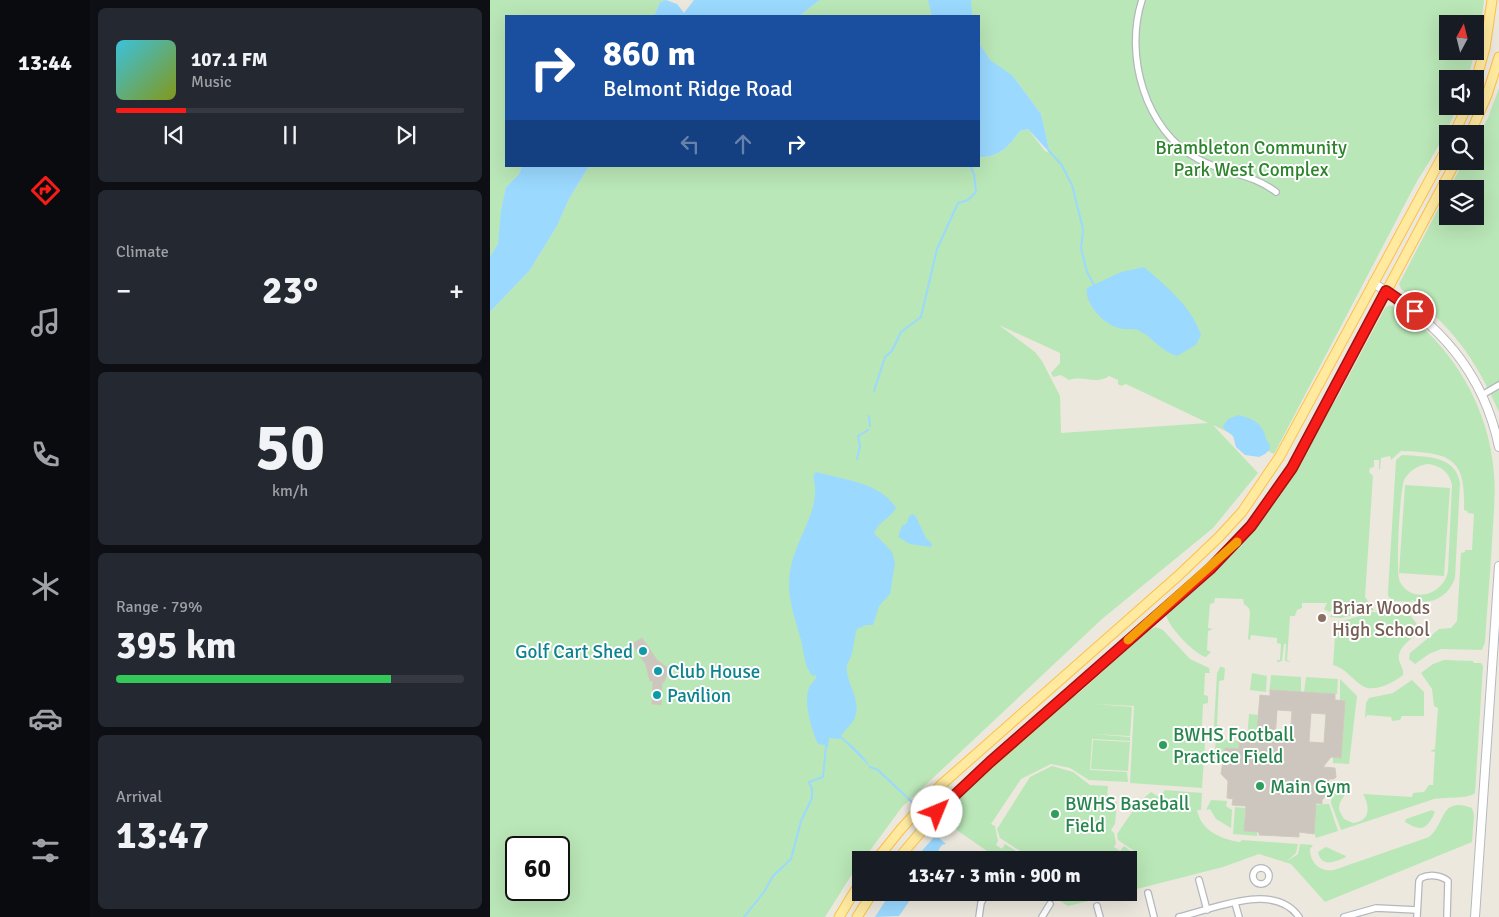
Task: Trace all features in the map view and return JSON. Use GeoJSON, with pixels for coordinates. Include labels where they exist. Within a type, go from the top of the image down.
{"type":"FeatureCollection","features":[{"type":"Feature","properties":{"kind":"main road"},"geometry":{"type":"LineString","coordinates":[[1479,70],[1485,48],[1492,0]]}},
{"type":"Feature","properties":{"kind":"main road"},"geometry":{"type":"LineString","coordinates":[[1474,125],[1487,95],[1499,57]]}},
{"type":"Feature","properties":{"kind":"main road"},"geometry":{"type":"LineString","coordinates":[[883,851],[922,804],[948,778],[1178,576],[1230,526],[1254,495],[1280,456],[1439,162]]}},
{"type":"Feature","properties":{"kind":"main road"},"geometry":{"type":"LineString","coordinates":[[904,851],[954,795],[1210,569],[1251,526],[1292,468],[1451,170]]}},
{"type":"Feature","properties":{"kind":"main road"},"geometry":{"type":"LineString","coordinates":[[1373,283],[1415,311],[1440,333],[1461,359],[1482,394],[1492,420],[1499,447]]}},
{"type":"Feature","properties":{"kind":"main road"},"geometry":{"type":"LineString","coordinates":[[1475,917],[1499,566]]}},
{"type":"Feature","properties":{"kind":"main road"},"geometry":{"type":"LineString","coordinates":[[839,917],[852,896]]}},
{"type":"Feature","properties":{"kind":"main road"},"geometry":{"type":"LineString","coordinates":[[858,917],[868,901]]}},
{"type":"Feature","properties":{"kind":"street"},"geometry":{"type":"LineString","coordinates":[[1142,0],[1136,36],[1138,65],[1150,106],[1163,128],[1179,145],[1196,158],[1219,168],[1257,180],[1276,192]]}},
{"type":"Feature","properties":{"kind":"street"},"geometry":{"type":"LineString","coordinates":[[1482,394],[1499,385]]}},
{"type":"Feature","properties":{"kind":"street"},"geometry":{"type":"LineString","coordinates":[[1344,917],[1376,908],[1417,914],[1421,878],[1429,876],[1442,877],[1448,884],[1447,917]]}},
{"type":"Feature","properties":{"kind":"street"},"geometry":{"type":"LineString","coordinates":[[1199,880],[1207,910]]}},
{"type":"Feature","properties":{"kind":"street"},"geometry":{"type":"LineString","coordinates":[[1260,898],[1261,885]]}},
{"type":"Feature","properties":{"kind":"street"},"geometry":{"type":"LineString","coordinates":[[1148,893],[1154,917]]}},
{"type":"Feature","properties":{"kind":"street"},"geometry":{"type":"LineString","coordinates":[[1180,917],[1260,898],[1283,903],[1292,908],[1299,917]]}},
{"type":"Feature","properties":{"kind":"street"},"geometry":{"type":"LineString","coordinates":[[979,917],[982,901]]}},
{"type":"Feature","properties":{"kind":"street"},"geometry":{"type":"LineString","coordinates":[[1235,903],[1239,917]]}},
{"type":"Feature","properties":{"kind":"street"},"geometry":{"type":"LineString","coordinates":[[1042,917],[1050,904]]}},
{"type":"Feature","properties":{"kind":"street"},"geometry":{"type":"LineString","coordinates":[[1097,906],[1100,917]]}},
{"type":"Feature","properties":{"kind":"green space"},"geometry":{"type":"Polygon","coordinates":[[[490,0],[666,0],[660,2],[654,15],[505,15],[505,167],[522,167],[519,174],[506,187],[498,244],[490,256],[490,0]]]}},
{"type":"Feature","properties":{"kind":"green space","name":"Brambleton Community Park West Complex"},"geometry":{"type":"Polygon","coordinates":[[[820,0],[1484,0],[1482,15],[1439,15],[1439,60],[1473,60],[1470,70],[1439,70],[1439,115],[1454,115],[1449,125],[1439,125],[1439,144],[1417,181],[1274,454],[1213,425],[1258,473],[1213,528],[1102,619],[902,807],[870,851],[852,851],[852,874],[825,917],[490,917],[490,312],[530,270],[557,226],[569,199],[588,167],[980,167],[980,157],[998,153],[1020,131],[1028,129],[1045,151],[1050,153],[1041,114],[1013,76],[980,80],[980,15],[800,15],[820,0]],[[999,325],[1035,352],[1042,361],[1060,396],[1061,433],[1208,423],[1126,384],[1121,386],[1118,384],[1118,380],[1109,376],[1100,380],[1069,380],[1061,375],[1053,377],[1051,373],[1060,363],[1060,353],[999,325]]]}},
{"type":"Feature","properties":{"kind":"green space"},"geometry":{"type":"Polygon","coordinates":[[[1499,88],[1499,412],[1480,374],[1459,343],[1434,315],[1401,289],[1399,284],[1439,207],[1439,225],[1484,225],[1484,180],[1454,180],[1459,170],[1484,170],[1484,125],[1499,88]]]}},
{"type":"Feature","properties":{"kind":"green space"},"geometry":{"type":"Polygon","coordinates":[[[1389,305],[1398,309],[1418,324],[1436,341],[1465,381],[1485,426],[1491,450],[1495,491],[1485,642],[1482,650],[1441,649],[1429,654],[1415,664],[1409,659],[1410,653],[1439,629],[1451,628],[1457,621],[1461,553],[1465,552],[1465,550],[1472,550],[1474,514],[1464,510],[1462,479],[1452,461],[1432,454],[1401,451],[1391,460],[1390,456],[1381,458],[1380,469],[1379,460],[1374,460],[1374,467],[1370,468],[1369,472],[1373,476],[1365,597],[1374,610],[1341,618],[1330,617],[1332,614],[1341,612],[1339,607],[1329,612],[1324,609],[1327,603],[1302,603],[1302,608],[1297,610],[1295,616],[1290,616],[1287,660],[1291,662],[1285,661],[1286,644],[1284,644],[1282,661],[1277,662],[1277,660],[1280,660],[1281,644],[1277,643],[1277,638],[1251,635],[1250,640],[1248,639],[1250,613],[1243,599],[1215,598],[1214,603],[1210,604],[1208,628],[1213,629],[1208,631],[1207,650],[1211,652],[1206,657],[1201,655],[1189,646],[1170,624],[1166,613],[1233,552],[1262,519],[1278,497],[1337,398],[1385,308],[1389,305]]]}},
{"type":"Feature","properties":{"kind":"green space"},"geometry":{"type":"Polygon","coordinates":[[[1402,455],[1429,457],[1445,462],[1457,474],[1460,483],[1455,578],[1448,591],[1431,601],[1393,601],[1388,596],[1396,460],[1402,455]],[[1433,465],[1421,466],[1409,473],[1402,487],[1398,548],[1400,582],[1412,593],[1420,595],[1434,591],[1441,586],[1448,571],[1452,485],[1447,474],[1441,468],[1433,465]]]}},
{"type":"Feature","properties":{"kind":"green space"},"geometry":{"type":"Polygon","coordinates":[[[1405,485],[1450,488],[1444,576],[1399,573],[1405,485]]]}},
{"type":"Feature","properties":{"kind":"green space"},"geometry":{"type":"Polygon","coordinates":[[[1373,612],[1411,616],[1419,627],[1417,629],[1418,633],[1400,652],[1399,660],[1403,675],[1388,684],[1376,688],[1361,685],[1337,666],[1333,665],[1336,623],[1373,612]]]}},
{"type":"Feature","properties":{"kind":"green space"},"geometry":{"type":"Polygon","coordinates":[[[1156,627],[1163,630],[1190,659],[1209,668],[1210,673],[1205,673],[1204,695],[1208,696],[1208,703],[1203,704],[1202,726],[1206,728],[1202,788],[1130,783],[1134,706],[1095,704],[1132,707],[1130,736],[1092,734],[1130,737],[1130,741],[1092,739],[1090,770],[1127,772],[1128,782],[1089,780],[1070,768],[1051,764],[1021,779],[991,824],[995,826],[998,841],[996,845],[1002,849],[1005,844],[1016,851],[987,851],[938,817],[950,803],[1057,708],[1079,693],[1149,630],[1156,627]]]}},
{"type":"Feature","properties":{"kind":"green space"},"geometry":{"type":"Polygon","coordinates":[[[1444,660],[1473,661],[1474,663],[1481,663],[1483,666],[1475,793],[1462,797],[1434,799],[1341,830],[1331,803],[1332,791],[1338,790],[1336,787],[1332,787],[1334,782],[1349,784],[1340,802],[1339,810],[1344,819],[1353,823],[1359,822],[1366,816],[1368,808],[1363,794],[1412,797],[1413,793],[1424,792],[1429,785],[1433,785],[1435,752],[1430,751],[1435,749],[1438,708],[1434,706],[1432,689],[1421,673],[1433,664],[1444,660]]]}},
{"type":"Feature","properties":{"kind":"green space"},"geometry":{"type":"Polygon","coordinates":[[[1220,667],[1225,669],[1224,680],[1219,681],[1217,725],[1220,727],[1215,727],[1217,673],[1220,667]]]}},
{"type":"Feature","properties":{"kind":"green space"},"geometry":{"type":"Polygon","coordinates":[[[1252,673],[1267,676],[1266,692],[1250,690],[1252,673]]]}},
{"type":"Feature","properties":{"kind":"green space"},"geometry":{"type":"Polygon","coordinates":[[[1271,675],[1301,677],[1301,692],[1270,690],[1269,694],[1271,675]]]}},
{"type":"Feature","properties":{"kind":"green space"},"geometry":{"type":"Polygon","coordinates":[[[1306,677],[1338,679],[1337,694],[1304,692],[1306,677]]]}},
{"type":"Feature","properties":{"kind":"green space"},"geometry":{"type":"Polygon","coordinates":[[[1340,679],[1357,696],[1349,764],[1333,763],[1333,758],[1341,758],[1345,701],[1340,700],[1340,679]]]}},
{"type":"Feature","properties":{"kind":"green space"},"geometry":{"type":"Polygon","coordinates":[[[1412,680],[1424,692],[1424,716],[1402,716],[1400,720],[1392,721],[1391,717],[1367,715],[1365,719],[1366,703],[1369,698],[1393,693],[1412,680]]]}},
{"type":"Feature","properties":{"kind":"green space"},"geometry":{"type":"Polygon","coordinates":[[[1249,714],[1258,715],[1256,741],[1247,740],[1249,714]]]}},
{"type":"Feature","properties":{"kind":"green space"},"geometry":{"type":"Polygon","coordinates":[[[1216,739],[1239,741],[1239,749],[1225,748],[1224,759],[1214,759],[1216,739]]]}},
{"type":"Feature","properties":{"kind":"green space"},"geometry":{"type":"Polygon","coordinates":[[[1093,740],[1130,742],[1128,771],[1091,769],[1093,740]]]}},
{"type":"Feature","properties":{"kind":"green space"},"geometry":{"type":"Polygon","coordinates":[[[1052,766],[1073,772],[1090,785],[1108,786],[1107,800],[1117,802],[1115,824],[1111,830],[1114,833],[1116,843],[1114,847],[1120,851],[1020,851],[1000,838],[997,829],[1030,777],[1052,766]]]}},
{"type":"Feature","properties":{"kind":"green space"},"geometry":{"type":"Polygon","coordinates":[[[1165,790],[1202,793],[1201,810],[1197,810],[1207,829],[1213,833],[1226,839],[1240,842],[1242,840],[1298,844],[1296,853],[1287,861],[1298,854],[1300,844],[1313,845],[1310,849],[1310,854],[1317,866],[1324,870],[1334,870],[1429,837],[1449,808],[1454,806],[1462,805],[1472,808],[1474,815],[1472,842],[1325,902],[1291,864],[1259,854],[1223,867],[1137,889],[1137,851],[1118,840],[1117,834],[1139,802],[1151,792],[1159,797],[1165,790]]]}},
{"type":"Feature","properties":{"kind":"green space"},"geometry":{"type":"Polygon","coordinates":[[[1211,800],[1227,801],[1226,806],[1232,810],[1231,828],[1216,819],[1210,809],[1206,810],[1211,800]]]}},
{"type":"Feature","properties":{"kind":"green space"},"geometry":{"type":"Polygon","coordinates":[[[1329,804],[1338,831],[1316,838],[1314,832],[1315,805],[1329,804]]]}},
{"type":"Feature","properties":{"kind":"green space"},"geometry":{"type":"Polygon","coordinates":[[[1235,807],[1245,808],[1244,831],[1257,832],[1257,836],[1233,834],[1235,807]]]}},
{"type":"Feature","properties":{"kind":"green space"},"geometry":{"type":"Polygon","coordinates":[[[1432,810],[1435,812],[1432,818],[1423,828],[1415,827],[1405,822],[1406,819],[1432,810]]]}},
{"type":"Feature","properties":{"kind":"green space"},"geometry":{"type":"Polygon","coordinates":[[[1124,846],[1131,851],[1120,851],[1124,846]]]}},
{"type":"Feature","properties":{"kind":"green space"},"geometry":{"type":"Polygon","coordinates":[[[1326,847],[1346,857],[1333,862],[1325,862],[1318,852],[1326,847]]]}},
{"type":"Feature","properties":{"kind":"green space"},"geometry":{"type":"Polygon","coordinates":[[[1060,901],[1089,901],[1068,906],[1060,901]]]}},
{"type":"Feature","properties":{"kind":"water"},"geometry":{"type":"Polygon","coordinates":[[[666,0],[677,4],[684,13],[694,0],[820,0],[800,15],[654,15],[660,2],[666,0]]]}},
{"type":"Feature","properties":{"kind":"water"},"geometry":{"type":"Polygon","coordinates":[[[928,0],[971,0],[972,15],[932,15],[928,0]]]}},
{"type":"Feature","properties":{"kind":"water"},"geometry":{"type":"Polygon","coordinates":[[[980,45],[990,60],[1013,76],[1041,114],[1050,153],[1028,129],[1020,131],[1003,150],[986,157],[980,157],[980,45]]]}},
{"type":"Feature","properties":{"kind":"water"},"geometry":{"type":"Polygon","coordinates":[[[522,167],[588,167],[569,199],[557,226],[530,270],[490,312],[490,256],[498,244],[501,211],[506,187],[519,174],[522,167]]]}},
{"type":"Feature","properties":{"kind":"water"},"geometry":{"type":"Polygon","coordinates":[[[1144,267],[1185,306],[1201,335],[1196,345],[1177,356],[1166,351],[1138,330],[1121,329],[1107,323],[1096,313],[1089,300],[1087,288],[1121,272],[1144,267]]]}},
{"type":"Feature","properties":{"kind":"water"},"geometry":{"type":"Polygon","coordinates":[[[1239,415],[1254,420],[1262,428],[1270,449],[1265,454],[1259,457],[1245,455],[1236,447],[1233,436],[1223,426],[1228,419],[1239,415]]]}},
{"type":"Feature","properties":{"kind":"water"},"geometry":{"type":"Polygon","coordinates":[[[816,472],[871,487],[889,499],[896,508],[879,525],[874,533],[892,552],[895,563],[890,594],[879,606],[873,625],[866,625],[857,629],[847,667],[856,711],[854,720],[841,736],[861,754],[870,767],[842,739],[829,738],[828,748],[825,745],[818,744],[809,717],[807,694],[816,675],[813,676],[810,673],[806,664],[792,607],[789,581],[793,560],[814,501],[813,476],[816,472]]]}},
{"type":"Feature","properties":{"kind":"water"},"geometry":{"type":"Polygon","coordinates":[[[913,514],[926,538],[932,544],[931,547],[910,544],[898,537],[902,526],[907,523],[909,516],[913,514]]]}},
{"type":"Feature","properties":{"kind":"water"},"geometry":{"type":"Polygon","coordinates":[[[934,837],[938,837],[946,844],[942,845],[939,851],[922,851],[934,837]]]}},
{"type":"Feature","properties":{"kind":"water"},"geometry":{"type":"Polygon","coordinates":[[[885,901],[909,901],[899,916],[875,917],[885,901]]]}},
{"type":"Feature","properties":{"kind":"building"},"geometry":{"type":"Polygon","coordinates":[[[642,638],[657,660],[669,669],[664,682],[662,682],[661,705],[652,704],[653,681],[650,681],[646,665],[632,644],[642,638]]]}},
{"type":"Feature","properties":{"kind":"building","name":"Briar Woods High School"},"geometry":{"type":"Polygon","coordinates":[[[1270,690],[1335,694],[1335,700],[1345,701],[1341,758],[1331,757],[1323,767],[1335,768],[1336,777],[1329,779],[1328,794],[1322,800],[1322,804],[1316,803],[1314,834],[1299,832],[1299,837],[1259,835],[1259,832],[1244,831],[1246,806],[1232,805],[1233,799],[1227,798],[1228,781],[1221,774],[1225,748],[1239,749],[1239,742],[1256,743],[1260,695],[1270,696],[1270,690]],[[1277,710],[1275,740],[1290,741],[1292,711],[1277,710]],[[1311,713],[1309,742],[1324,743],[1326,714],[1311,713]]]}},
{"type":"Feature","properties":{"kind":"waterway"},"geometry":{"type":"LineString","coordinates":[[1049,151],[1061,164],[1072,185],[1083,229]]}},
{"type":"Feature","properties":{"kind":"waterway"},"geometry":{"type":"LineString","coordinates":[[874,391],[885,357],[892,351],[901,332],[921,317],[937,249],[958,203],[968,200],[976,192],[974,174],[970,167]]}},
{"type":"Feature","properties":{"kind":"waterway"},"geometry":{"type":"LineString","coordinates":[[1083,231],[1081,248],[1087,272],[1094,285]]}},
{"type":"Feature","properties":{"kind":"waterway"},"geometry":{"type":"LineString","coordinates":[[869,416],[870,426]]}},
{"type":"Feature","properties":{"kind":"waterway"},"geometry":{"type":"LineString","coordinates":[[857,459],[860,446],[858,436],[868,430]]}},
{"type":"Feature","properties":{"kind":"waterway"},"geometry":{"type":"LineString","coordinates":[[744,917],[764,892],[773,876],[791,859],[801,821],[812,798],[812,789],[809,782],[823,777],[826,746]]}},
{"type":"Feature","properties":{"kind":"waterway"},"geometry":{"type":"LineString","coordinates":[[870,767],[878,770],[912,802]]}},
{"type":"Feature","properties":{"kind":"slow traffic"},"geometry":{"type":"LineString","coordinates":[[1128,640],[1210,569],[1237,542]]}},
{"type":"Feature","properties":{"kind":"place","name":"Briar Woods High School"},"geometry":{"type":"Point","coordinates":[1322,618]}},
{"type":"Feature","properties":{"kind":"place","name":"Golf Cart Shed"},"geometry":{"type":"Point","coordinates":[643,651]}},
{"type":"Feature","properties":{"kind":"place","name":"Club House"},"geometry":{"type":"Point","coordinates":[658,671]}},
{"type":"Feature","properties":{"kind":"place","name":"Pavilion"},"geometry":{"type":"Point","coordinates":[657,695]}},
{"type":"Feature","properties":{"kind":"place","name":"BWHS Football Practice Field"},"geometry":{"type":"Point","coordinates":[1163,745]}},
{"type":"Feature","properties":{"kind":"place","name":"Main Gym"},"geometry":{"type":"Point","coordinates":[1260,786]}},
{"type":"Feature","properties":{"kind":"place","name":"BWHS Baseball Field"},"geometry":{"type":"Point","coordinates":[1055,814]}},
{"type":"Feature","properties":{"kind":"route"},"geometry":{"type":"LineString","coordinates":[[937,812],[990,762],[1210,569],[1251,526],[1292,468],[1386,291],[1415,311]]}}]}
